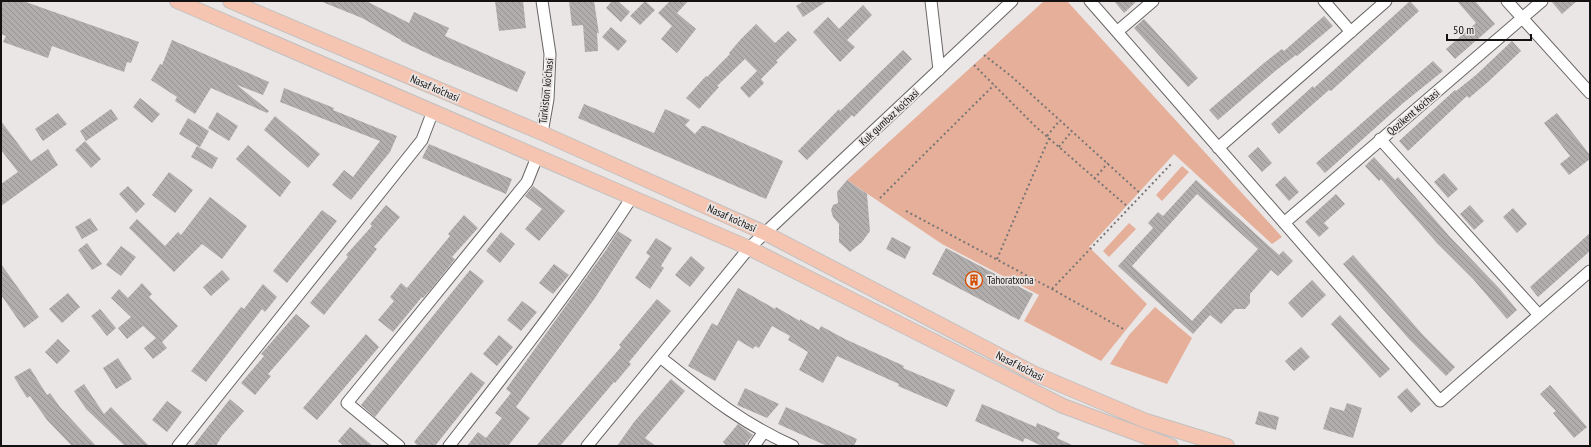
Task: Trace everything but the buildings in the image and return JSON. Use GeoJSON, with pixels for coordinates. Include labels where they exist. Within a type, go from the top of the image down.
{"type":"FeatureCollection","features":[{"type":"Feature","properties":{"kind":"main road","name":"Nasaf ko‘chasi"},"geometry":{"type":"LineString","coordinates":[[177,1],[749,248],[1063,406],[1152,443],[1171,446]]}},
{"type":"Feature","properties":{"kind":"main road","name":"Nasaf ko‘chasi"},"geometry":{"type":"LineString","coordinates":[[230,1],[542,134],[765,233],[1033,373],[1146,420],[1227,446]]}},
{"type":"Feature","properties":{"kind":"street","name":"Turkiston ko'chasi"},"geometry":{"type":"LineString","coordinates":[[542,1],[550,54],[548,99],[542,134]]}},
{"type":"Feature","properties":{"kind":"street"},"geometry":{"type":"LineString","coordinates":[[931,1],[939,70]]}},
{"type":"Feature","properties":{"kind":"street","name":"Kuk gumbaz ko'chasi"},"geometry":{"type":"LineString","coordinates":[[587,446],[749,248],[1012,1]]}},
{"type":"Feature","properties":{"kind":"street"},"geometry":{"type":"LineString","coordinates":[[1090,1],[1118,31],[1218,148],[1440,401],[1540,315],[1588,278]]}},
{"type":"Feature","properties":{"kind":"street"},"geometry":{"type":"LineString","coordinates":[[1118,31],[1153,1]]}},
{"type":"Feature","properties":{"kind":"street"},"geometry":{"type":"LineString","coordinates":[[1324,1],[1351,32]]}},
{"type":"Feature","properties":{"kind":"street"},"geometry":{"type":"LineString","coordinates":[[1218,148],[1386,1]]}},
{"type":"Feature","properties":{"kind":"street"},"geometry":{"type":"LineString","coordinates":[[1507,1],[1590,93]]}},
{"type":"Feature","properties":{"kind":"street","name":"Qozikent ko'chasi"},"geometry":{"type":"LineString","coordinates":[[1284,223],[1542,1]]}},
{"type":"Feature","properties":{"kind":"street"},"geometry":{"type":"LineString","coordinates":[[178,446],[422,140],[433,111]]}},
{"type":"Feature","properties":{"kind":"street"},"geometry":{"type":"LineString","coordinates":[[1380,139],[1540,315]]}},
{"type":"Feature","properties":{"kind":"street"},"geometry":{"type":"LineString","coordinates":[[399,446],[347,403],[527,182],[537,157]]}},
{"type":"Feature","properties":{"kind":"street"},"geometry":{"type":"LineString","coordinates":[[449,446],[605,239],[632,198]]}},
{"type":"Feature","properties":{"kind":"street"},"geometry":{"type":"LineString","coordinates":[[660,357],[718,404],[763,433],[793,446]]}},
{"type":"Feature","properties":{"kind":"street"},"geometry":{"type":"LineString","coordinates":[[754,446],[763,433]]}},
{"type":"Feature","properties":{"kind":"path"},"geometry":{"type":"LineString","coordinates":[[984,55],[1011,76],[1141,194]]}},
{"type":"Feature","properties":{"kind":"path"},"geometry":{"type":"LineString","coordinates":[[974,65],[1058,147],[1128,208]]}},
{"type":"Feature","properties":{"kind":"path"},"geometry":{"type":"LineString","coordinates":[[880,198],[994,85]]}},
{"type":"Feature","properties":{"kind":"path"},"geometry":{"type":"LineString","coordinates":[[996,260],[1048,137],[1060,120]]}},
{"type":"Feature","properties":{"kind":"path"},"geometry":{"type":"LineString","coordinates":[[1058,147],[1072,131]]}},
{"type":"Feature","properties":{"kind":"path"},"geometry":{"type":"LineString","coordinates":[[1094,179],[1108,163]]}},
{"type":"Feature","properties":{"kind":"path"},"geometry":{"type":"LineString","coordinates":[[1052,289],[1172,163]]}},
{"type":"Feature","properties":{"kind":"path"},"geometry":{"type":"LineString","coordinates":[[906,211],[1125,330]]}},
{"type":"Feature","properties":{"kind":"shaded area"},"geometry":{"type":"Polygon","coordinates":[[[1044,1],[1067,1],[1282,237],[1272,244],[1174,154],[1089,247],[1147,304],[1101,361],[1024,321],[1039,295],[942,244],[847,180],[1044,1]]]}},
{"type":"Feature","properties":{"kind":"shaded area"},"geometry":{"type":"Polygon","coordinates":[[[1182,166],[1189,172],[1162,201],[1156,195],[1182,166]]]}},
{"type":"Feature","properties":{"kind":"shaded area"},"geometry":{"type":"Polygon","coordinates":[[[1129,223],[1136,229],[1109,257],[1103,251],[1129,223]]]}},
{"type":"Feature","properties":{"kind":"shaded area"},"geometry":{"type":"Polygon","coordinates":[[[1155,307],[1192,338],[1167,384],[1110,364],[1129,335],[1155,307]]]}},
{"type":"Feature","properties":{"kind":"place","name":"Tahoratxona"},"geometry":{"type":"Point","coordinates":[974,280]}}]}
